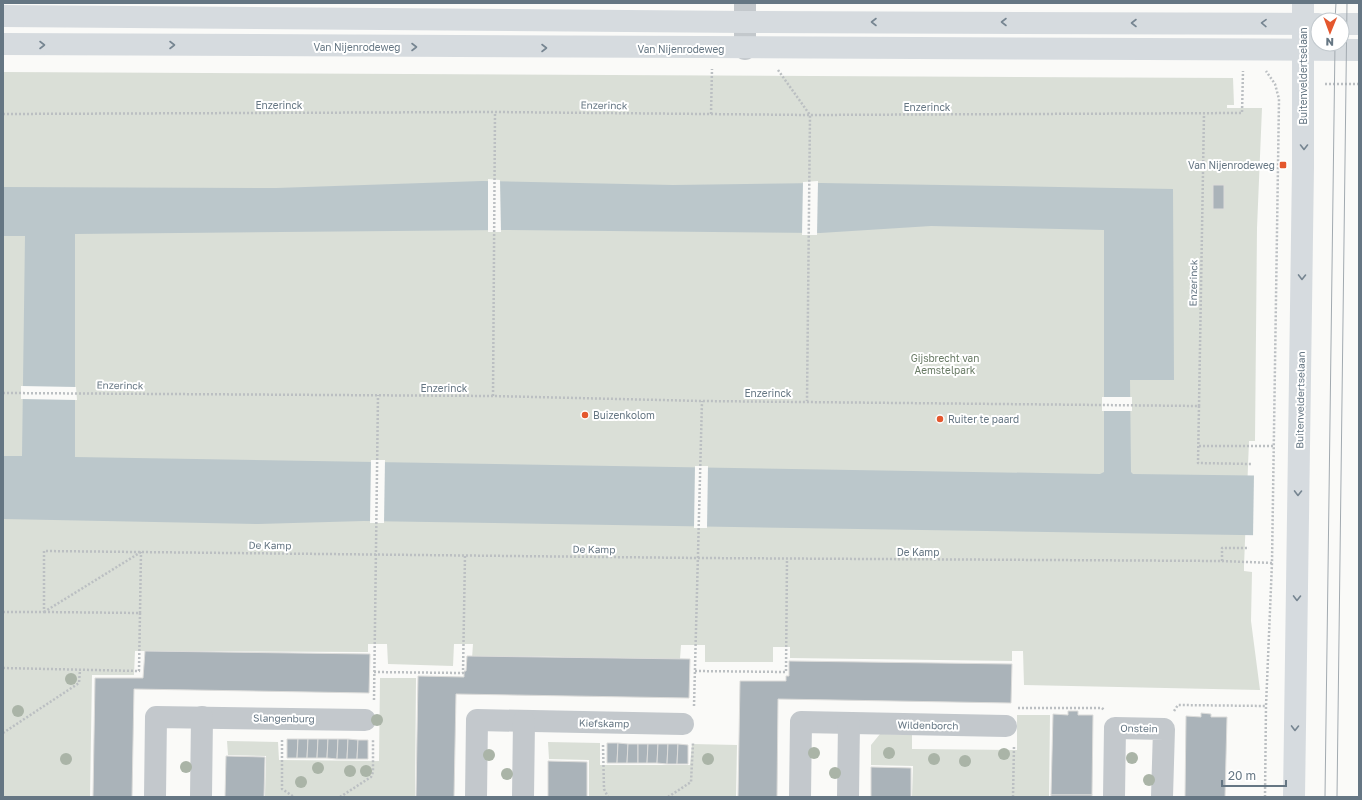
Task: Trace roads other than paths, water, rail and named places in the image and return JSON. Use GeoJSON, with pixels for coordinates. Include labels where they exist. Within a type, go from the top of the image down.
{"type":"FeatureCollection","features":[{"type":"Feature","properties":{"kind":"main road"},"geometry":{"type":"LineString","coordinates":[[3,16],[745,12],[1308,17]]}},
{"type":"Feature","properties":{"kind":"main road","name":"Buitenveldertselaan"},"geometry":{"type":"LineString","coordinates":[[1294,797],[1304,159],[1303,50],[1308,17]]}},
{"type":"Feature","properties":{"kind":"main road","name":"Van Nijenrodeweg"},"geometry":{"type":"LineString","coordinates":[[3,44],[745,49],[1359,50]]}},
{"type":"Feature","properties":{"kind":"street"},"geometry":{"type":"LineString","coordinates":[[745,12],[745,49]]}},
{"type":"Feature","properties":{"kind":"street","name":"Slangenburg"},"geometry":{"type":"LineString","coordinates":[[155,797],[156,717],[369,720]]}},
{"type":"Feature","properties":{"kind":"street"},"geometry":{"type":"LineString","coordinates":[[201,797],[202,718]]}},
{"type":"Feature","properties":{"kind":"street","name":"Kiefskamp"},"geometry":{"type":"LineString","coordinates":[[476,797],[477,720],[688,724]]}},
{"type":"Feature","properties":{"kind":"street"},"geometry":{"type":"LineString","coordinates":[[523,797],[524,721]]}},
{"type":"Feature","properties":{"kind":"street","name":"Wildenborch"},"geometry":{"type":"LineString","coordinates":[[800,797],[801,722],[1012,725]]}},
{"type":"Feature","properties":{"kind":"street"},"geometry":{"type":"LineString","coordinates":[[848,797],[849,723]]}},
{"type":"Feature","properties":{"kind":"street","name":"Onstein"},"geometry":{"type":"LineString","coordinates":[[1114,797],[1115,728],[1164,728],[1162,797]]}},
{"type":"Feature","properties":{"kind":"tram line"},"geometry":{"type":"LineString","coordinates":[[1335,12],[1336,3]]}},
{"type":"Feature","properties":{"kind":"tram line"},"geometry":{"type":"LineString","coordinates":[[1337,797],[1347,3]]}},
{"type":"Feature","properties":{"kind":"tram line"},"geometry":{"type":"LineString","coordinates":[[1325,797],[1335,52]]}},
{"type":"Feature","properties":{"kind":"place","name":"Van Nijenrodeweg"},"geometry":{"type":"Point","coordinates":[1283,165]}},
{"type":"Feature","properties":{"kind":"place","name":"Buizenkolom"},"geometry":{"type":"Point","coordinates":[585,415]}},
{"type":"Feature","properties":{"kind":"place","name":"Ruiter te paard"},"geometry":{"type":"Point","coordinates":[940,419]}},
{"type":"Feature","properties":{"kind":"park label","name":"Gijsbrecht van Aemstelpark"},"geometry":{"type":"Point","coordinates":[945,364]}}]}
